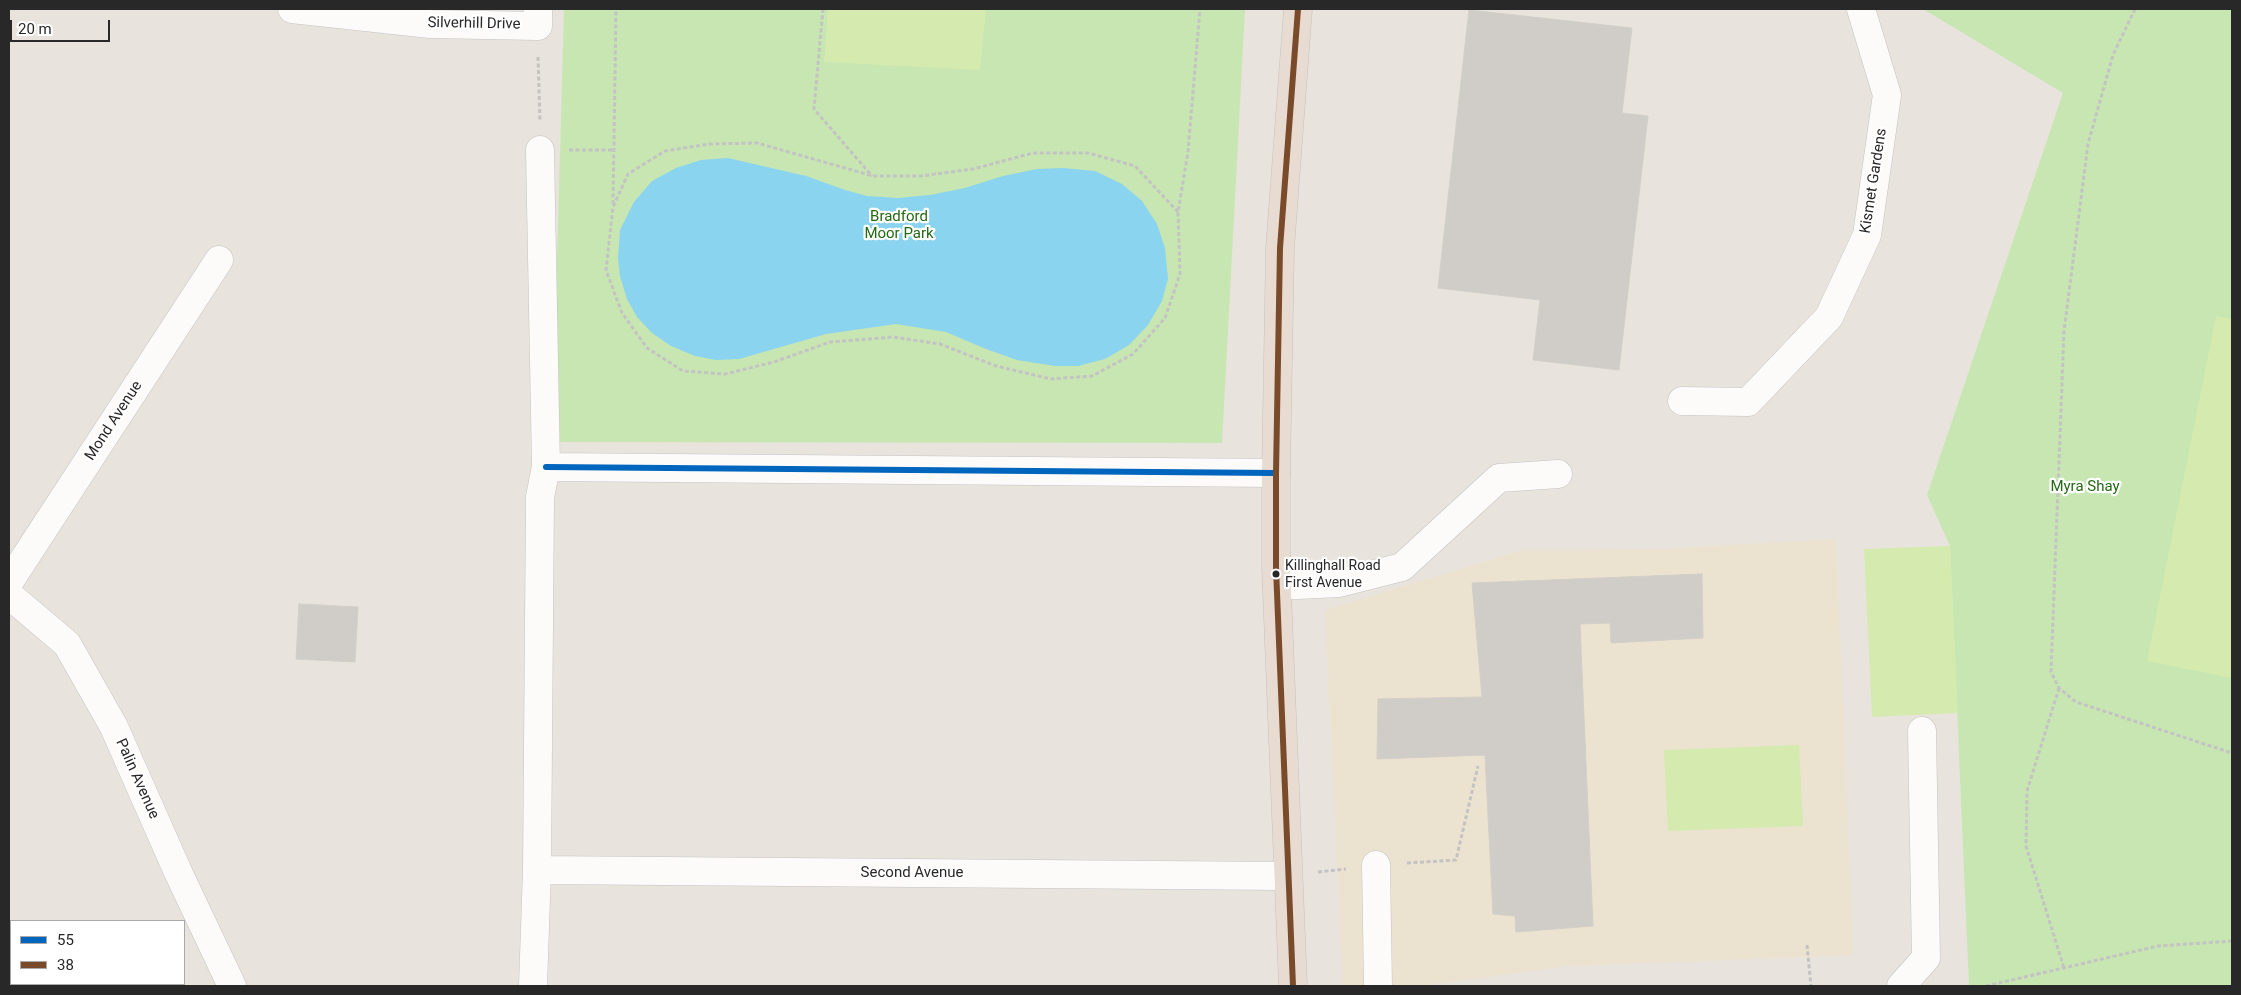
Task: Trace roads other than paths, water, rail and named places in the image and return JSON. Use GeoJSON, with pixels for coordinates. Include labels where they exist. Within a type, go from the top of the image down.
{"type":"FeatureCollection","features":[{"type":"Feature","properties":{"kind":"highway"},"geometry":{"type":"LineString","coordinates":[[1293,986],[1277,586],[1276,473],[1280,248],[1298,9]]}},
{"type":"Feature","properties":{"kind":"street","name":"Silverhill Drive"},"geometry":{"type":"LineString","coordinates":[[292,9],[430,24],[538,17]]}},
{"type":"Feature","properties":{"kind":"street","name":"Kismet Gardens"},"geometry":{"type":"LineString","coordinates":[[1682,401],[1748,402],[1829,317],[1867,235],[1888,95],[1861,9]]}},
{"type":"Feature","properties":{"kind":"street"},"geometry":{"type":"LineString","coordinates":[[534,986],[537,870],[540,497],[546,467],[540,150]]}},
{"type":"Feature","properties":{"kind":"street","name":"Mond Avenue"},"geometry":{"type":"LineString","coordinates":[[9,582],[219,260]]}},
{"type":"Feature","properties":{"kind":"street"},"geometry":{"type":"LineString","coordinates":[[546,467],[1276,473]]}},
{"type":"Feature","properties":{"kind":"street"},"geometry":{"type":"LineString","coordinates":[[1277,586],[1339,583],[1402,567],[1499,478],[1558,474]]}},
{"type":"Feature","properties":{"kind":"street","name":"Palin Avenue"},"geometry":{"type":"LineString","coordinates":[[9,595],[67,644],[110,718],[232,986]]}},
{"type":"Feature","properties":{"kind":"street"},"geometry":{"type":"LineString","coordinates":[[1901,986],[1926,958],[1922,731]]}},
{"type":"Feature","properties":{"kind":"street"},"geometry":{"type":"LineString","coordinates":[[1376,865],[1378,986]]}},
{"type":"Feature","properties":{"kind":"street","name":"Second Avenue"},"geometry":{"type":"LineString","coordinates":[[537,870],[1288,876]]}},
{"type":"Feature","properties":{"kind":"water"},"geometry":{"type":"Polygon","coordinates":[[[728,158],[806,176],[867,196],[898,198],[930,195],[965,188],[1003,176],[1037,169],[1063,168],[1095,171],[1122,184],[1142,201],[1157,224],[1165,248],[1168,279],[1162,301],[1148,325],[1129,345],[1105,359],[1078,366],[1055,366],[1017,360],[946,332],[896,324],[826,334],[739,359],[716,360],[695,356],[671,346],[652,333],[637,317],[627,299],[620,276],[618,258],[620,230],[634,202],[652,181],[676,168],[701,160],[728,158]]]}},
{"type":"Feature","properties":{"kind":"place","name":"Killinghall Road First Avenue"},"geometry":{"type":"Point","coordinates":[1276,574]}},
{"type":"Feature","properties":{"kind":"park label","name":"Bradford Moor Park"},"geometry":{"type":"Point","coordinates":[899,226]}},
{"type":"Feature","properties":{"kind":"park label","name":"Myra Shay"},"geometry":{"type":"Point","coordinates":[2085,487]}}]}
